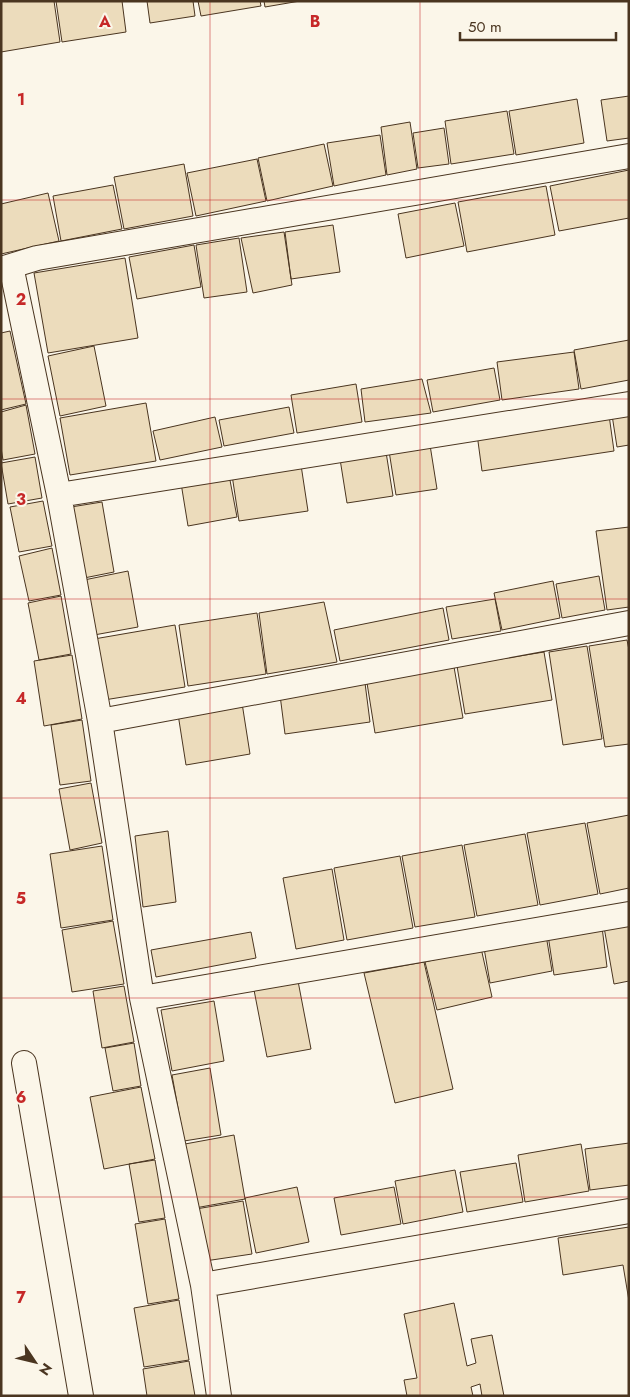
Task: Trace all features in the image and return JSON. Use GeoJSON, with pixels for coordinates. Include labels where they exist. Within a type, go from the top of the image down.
{"type":"FeatureCollection","features":[{"type":"Feature","properties":{"kind":"street"},"geometry":{"type":"LineString","coordinates":[[219,1396],[203,1285],[142,998],[100,721],[59,495],[6,268],[38,258],[629,156]]}},
{"type":"Feature","properties":{"kind":"street"},"geometry":{"type":"LineString","coordinates":[[59,495],[629,404]]}},
{"type":"Feature","properties":{"kind":"street"},"geometry":{"type":"LineString","coordinates":[[100,721],[629,623]]}},
{"type":"Feature","properties":{"kind":"street"},"geometry":{"type":"LineString","coordinates":[[142,998],[629,914]]}},
{"type":"Feature","properties":{"kind":"street"},"geometry":{"type":"LineString","coordinates":[[24,1063],[81,1396]]}},
{"type":"Feature","properties":{"kind":"street"},"geometry":{"type":"LineString","coordinates":[[203,1285],[629,1211]]}},
{"type":"Feature","properties":{"kind":"building"},"geometry":{"type":"Polygon","coordinates":[[[1,1],[54,1],[60,42],[1,52],[1,1]]]}},
{"type":"Feature","properties":{"kind":"building"},"geometry":{"type":"Polygon","coordinates":[[[56,1],[122,1],[126,32],[62,42],[56,1]]]}},
{"type":"Feature","properties":{"kind":"building"},"geometry":{"type":"Polygon","coordinates":[[[147,1],[193,1],[195,16],[150,23],[147,1]]]}},
{"type":"Feature","properties":{"kind":"building"},"geometry":{"type":"Polygon","coordinates":[[[198,1],[260,1],[261,6],[201,16],[198,1]]]}},
{"type":"Feature","properties":{"kind":"building"},"geometry":{"type":"Polygon","coordinates":[[[264,1],[300,1],[265,7],[264,1]]]}},
{"type":"Feature","properties":{"kind":"building"},"geometry":{"type":"Polygon","coordinates":[[[629,96],[629,138],[607,141],[601,100],[629,96]]]}},
{"type":"Feature","properties":{"kind":"building"},"geometry":{"type":"Polygon","coordinates":[[[577,99],[584,143],[516,155],[509,111],[577,99]]]}},
{"type":"Feature","properties":{"kind":"building"},"geometry":{"type":"Polygon","coordinates":[[[507,111],[514,154],[451,164],[445,121],[507,111]]]}},
{"type":"Feature","properties":{"kind":"building"},"geometry":{"type":"Polygon","coordinates":[[[410,122],[417,169],[387,175],[381,127],[410,122]]]}},
{"type":"Feature","properties":{"kind":"building"},"geometry":{"type":"Polygon","coordinates":[[[444,128],[449,164],[418,168],[413,133],[444,128]]]}},
{"type":"Feature","properties":{"kind":"building"},"geometry":{"type":"Polygon","coordinates":[[[380,135],[386,175],[334,186],[327,143],[380,135]]]}},
{"type":"Feature","properties":{"kind":"building"},"geometry":{"type":"Polygon","coordinates":[[[324,144],[333,186],[267,201],[258,158],[324,144]]]}},
{"type":"Feature","properties":{"kind":"building"},"geometry":{"type":"Polygon","coordinates":[[[257,159],[266,201],[196,216],[187,173],[257,159]]]}},
{"type":"Feature","properties":{"kind":"building"},"geometry":{"type":"Polygon","coordinates":[[[184,164],[193,216],[124,229],[114,177],[184,164]]]}},
{"type":"Feature","properties":{"kind":"building"},"geometry":{"type":"Polygon","coordinates":[[[629,170],[629,218],[559,231],[550,186],[629,170]]]}},
{"type":"Feature","properties":{"kind":"building"},"geometry":{"type":"Polygon","coordinates":[[[113,185],[122,229],[61,241],[53,196],[113,185]]]}},
{"type":"Feature","properties":{"kind":"building"},"geometry":{"type":"Polygon","coordinates":[[[546,186],[555,235],[467,252],[458,202],[546,186]]]}},
{"type":"Feature","properties":{"kind":"building"},"geometry":{"type":"Polygon","coordinates":[[[48,193],[59,241],[1,254],[1,204],[48,193]]]}},
{"type":"Feature","properties":{"kind":"building"},"geometry":{"type":"Polygon","coordinates":[[[455,203],[464,246],[406,258],[398,214],[455,203]]]}},
{"type":"Feature","properties":{"kind":"building"},"geometry":{"type":"Polygon","coordinates":[[[333,225],[340,272],[291,279],[285,232],[333,225]]]}},
{"type":"Feature","properties":{"kind":"building"},"geometry":{"type":"Polygon","coordinates":[[[284,232],[292,285],[253,293],[241,238],[284,232]]]}},
{"type":"Feature","properties":{"kind":"building"},"geometry":{"type":"Polygon","coordinates":[[[239,238],[247,292],[204,298],[196,245],[239,238]]]}},
{"type":"Feature","properties":{"kind":"building"},"geometry":{"type":"Polygon","coordinates":[[[194,245],[201,287],[137,299],[129,257],[194,245]]]}},
{"type":"Feature","properties":{"kind":"building"},"geometry":{"type":"Polygon","coordinates":[[[125,258],[138,338],[48,353],[34,273],[125,258]]]}},
{"type":"Feature","properties":{"kind":"building"},"geometry":{"type":"Polygon","coordinates":[[[10,331],[26,404],[1,410],[1,333],[10,331]]]}},
{"type":"Feature","properties":{"kind":"building"},"geometry":{"type":"Polygon","coordinates":[[[629,340],[629,380],[581,389],[574,350],[629,340]]]}},
{"type":"Feature","properties":{"kind":"building"},"geometry":{"type":"Polygon","coordinates":[[[94,346],[106,406],[60,416],[48,356],[94,346]]]}},
{"type":"Feature","properties":{"kind":"building"},"geometry":{"type":"Polygon","coordinates":[[[574,352],[579,389],[502,400],[497,362],[574,352]]]}},
{"type":"Feature","properties":{"kind":"building"},"geometry":{"type":"Polygon","coordinates":[[[494,368],[500,400],[433,412],[427,380],[494,368]]]}},
{"type":"Feature","properties":{"kind":"building"},"geometry":{"type":"Polygon","coordinates":[[[422,379],[431,413],[365,422],[361,389],[422,379]]]}},
{"type":"Feature","properties":{"kind":"building"},"geometry":{"type":"Polygon","coordinates":[[[356,384],[362,422],[297,433],[291,395],[356,384]]]}},
{"type":"Feature","properties":{"kind":"building"},"geometry":{"type":"Polygon","coordinates":[[[146,403],[156,461],[70,475],[60,418],[146,403]]]}},
{"type":"Feature","properties":{"kind":"building"},"geometry":{"type":"Polygon","coordinates":[[[26,405],[35,454],[3,460],[1,412],[26,405]]]}},
{"type":"Feature","properties":{"kind":"building"},"geometry":{"type":"Polygon","coordinates":[[[289,407],[294,433],[224,446],[219,420],[289,407]]]}},
{"type":"Feature","properties":{"kind":"building"},"geometry":{"type":"Polygon","coordinates":[[[629,412],[629,445],[617,447],[612,415],[629,412]]]}},
{"type":"Feature","properties":{"kind":"building"},"geometry":{"type":"Polygon","coordinates":[[[609,415],[614,451],[482,471],[477,434],[609,415]]]}},
{"type":"Feature","properties":{"kind":"building"},"geometry":{"type":"Polygon","coordinates":[[[215,417],[222,447],[160,460],[153,431],[215,417]]]}},
{"type":"Feature","properties":{"kind":"building"},"geometry":{"type":"Polygon","coordinates":[[[430,445],[437,489],[396,495],[389,451],[430,445]]]}},
{"type":"Feature","properties":{"kind":"building"},"geometry":{"type":"Polygon","coordinates":[[[386,452],[393,496],[347,503],[340,459],[386,452]]]}},
{"type":"Feature","properties":{"kind":"building"},"geometry":{"type":"Polygon","coordinates":[[[35,457],[42,498],[8,504],[1,463],[35,457]]]}},
{"type":"Feature","properties":{"kind":"building"},"geometry":{"type":"Polygon","coordinates":[[[301,465],[308,511],[239,521],[232,475],[301,465]]]}},
{"type":"Feature","properties":{"kind":"building"},"geometry":{"type":"Polygon","coordinates":[[[229,475],[237,517],[188,526],[181,483],[229,475]]]}},
{"type":"Feature","properties":{"kind":"building"},"geometry":{"type":"Polygon","coordinates":[[[43,501],[52,546],[19,552],[10,507],[43,501]]]}},
{"type":"Feature","properties":{"kind":"building"},"geometry":{"type":"Polygon","coordinates":[[[102,502],[114,572],[84,578],[71,507],[102,502]]]}},
{"type":"Feature","properties":{"kind":"building"},"geometry":{"type":"Polygon","coordinates":[[[629,527],[629,607],[607,610],[596,531],[629,527]]]}},
{"type":"Feature","properties":{"kind":"building"},"geometry":{"type":"Polygon","coordinates":[[[52,548],[61,595],[29,601],[19,556],[52,548]]]}},
{"type":"Feature","properties":{"kind":"building"},"geometry":{"type":"Polygon","coordinates":[[[128,571],[138,627],[94,635],[84,580],[128,571]]]}},
{"type":"Feature","properties":{"kind":"building"},"geometry":{"type":"Polygon","coordinates":[[[599,576],[605,610],[562,618],[556,584],[599,576]]]}},
{"type":"Feature","properties":{"kind":"building"},"geometry":{"type":"Polygon","coordinates":[[[553,581],[560,618],[502,630],[494,593],[553,581]]]}},
{"type":"Feature","properties":{"kind":"building"},"geometry":{"type":"Polygon","coordinates":[[[61,596],[71,654],[39,660],[28,603],[61,596]]]}},
{"type":"Feature","properties":{"kind":"building"},"geometry":{"type":"Polygon","coordinates":[[[495,599],[501,631],[452,639],[446,607],[495,599]]]}},
{"type":"Feature","properties":{"kind":"building"},"geometry":{"type":"Polygon","coordinates":[[[324,602],[337,662],[267,674],[259,613],[324,602]]]}},
{"type":"Feature","properties":{"kind":"building"},"geometry":{"type":"Polygon","coordinates":[[[443,608],[449,640],[340,661],[334,630],[443,608]]]}},
{"type":"Feature","properties":{"kind":"building"},"geometry":{"type":"Polygon","coordinates":[[[257,613],[266,674],[188,686],[179,625],[257,613]]]}},
{"type":"Feature","properties":{"kind":"building"},"geometry":{"type":"Polygon","coordinates":[[[175,625],[185,687],[104,700],[94,639],[175,625]]]}},
{"type":"Feature","properties":{"kind":"building"},"geometry":{"type":"Polygon","coordinates":[[[627,640],[629,650],[629,744],[605,747],[589,646],[627,640]]]}},
{"type":"Feature","properties":{"kind":"building"},"geometry":{"type":"Polygon","coordinates":[[[587,646],[602,739],[563,745],[549,652],[587,646]]]}},
{"type":"Feature","properties":{"kind":"building"},"geometry":{"type":"Polygon","coordinates":[[[544,652],[552,700],[465,714],[457,666],[544,652]]]}},
{"type":"Feature","properties":{"kind":"building"},"geometry":{"type":"Polygon","coordinates":[[[72,655],[82,719],[44,726],[34,661],[72,655]]]}},
{"type":"Feature","properties":{"kind":"building"},"geometry":{"type":"Polygon","coordinates":[[[454,667],[463,718],[375,733],[367,683],[454,667]]]}},
{"type":"Feature","properties":{"kind":"building"},"geometry":{"type":"Polygon","coordinates":[[[365,683],[370,722],[285,734],[280,695],[365,683]]]}},
{"type":"Feature","properties":{"kind":"building"},"geometry":{"type":"Polygon","coordinates":[[[242,703],[250,754],[186,765],[178,714],[242,703]]]}},
{"type":"Feature","properties":{"kind":"building"},"geometry":{"type":"Polygon","coordinates":[[[82,720],[91,781],[60,785],[51,725],[82,720]]]}},
{"type":"Feature","properties":{"kind":"building"},"geometry":{"type":"Polygon","coordinates":[[[91,783],[102,843],[70,850],[59,789],[91,783]]]}},
{"type":"Feature","properties":{"kind":"building"},"geometry":{"type":"Polygon","coordinates":[[[629,815],[629,888],[600,894],[587,823],[629,815]]]}},
{"type":"Feature","properties":{"kind":"building"},"geometry":{"type":"Polygon","coordinates":[[[585,823],[598,894],[540,905],[527,833],[585,823]]]}},
{"type":"Feature","properties":{"kind":"building"},"geometry":{"type":"Polygon","coordinates":[[[168,831],[176,902],[143,907],[135,836],[168,831]]]}},
{"type":"Feature","properties":{"kind":"building"},"geometry":{"type":"Polygon","coordinates":[[[525,834],[538,905],[477,916],[464,845],[525,834]]]}},
{"type":"Feature","properties":{"kind":"building"},"geometry":{"type":"Polygon","coordinates":[[[462,845],[475,917],[415,927],[402,856],[462,845]]]}},
{"type":"Feature","properties":{"kind":"building"},"geometry":{"type":"Polygon","coordinates":[[[102,846],[113,920],[61,928],[50,854],[102,846]]]}},
{"type":"Feature","properties":{"kind":"building"},"geometry":{"type":"Polygon","coordinates":[[[400,856],[413,928],[347,940],[334,868],[400,856]]]}},
{"type":"Feature","properties":{"kind":"building"},"geometry":{"type":"Polygon","coordinates":[[[332,869],[344,940],[296,949],[283,878],[332,869]]]}},
{"type":"Feature","properties":{"kind":"building"},"geometry":{"type":"Polygon","coordinates":[[[113,921],[124,984],[72,992],[62,930],[113,921]]]}},
{"type":"Feature","properties":{"kind":"building"},"geometry":{"type":"Polygon","coordinates":[[[629,923],[629,981],[614,984],[604,927],[629,923]]]}},
{"type":"Feature","properties":{"kind":"building"},"geometry":{"type":"Polygon","coordinates":[[[602,927],[607,967],[554,975],[548,935],[602,927]]]}},
{"type":"Feature","properties":{"kind":"building"},"geometry":{"type":"Polygon","coordinates":[[[251,932],[256,958],[156,977],[151,950],[251,932]]]}},
{"type":"Feature","properties":{"kind":"building"},"geometry":{"type":"Polygon","coordinates":[[[546,935],[552,971],[490,983],[484,948],[546,935]]]}},
{"type":"Feature","properties":{"kind":"building"},"geometry":{"type":"Polygon","coordinates":[[[481,948],[492,997],[437,1010],[425,962],[481,948]]]}},
{"type":"Feature","properties":{"kind":"building"},"geometry":{"type":"Polygon","coordinates":[[[424,962],[453,1089],[395,1103],[364,973],[424,962]]]}},
{"type":"Feature","properties":{"kind":"building"},"geometry":{"type":"Polygon","coordinates":[[[298,981],[311,1049],[267,1057],[254,990],[298,981]]]}},
{"type":"Feature","properties":{"kind":"building"},"geometry":{"type":"Polygon","coordinates":[[[124,986],[134,1042],[102,1048],[93,991],[124,986]]]}},
{"type":"Feature","properties":{"kind":"building"},"geometry":{"type":"Polygon","coordinates":[[[214,1001],[224,1061],[172,1071],[161,1010],[214,1001]]]}},
{"type":"Feature","properties":{"kind":"building"},"geometry":{"type":"Polygon","coordinates":[[[134,1043],[141,1086],[113,1091],[105,1048],[134,1043]]]}},
{"type":"Feature","properties":{"kind":"building"},"geometry":{"type":"Polygon","coordinates":[[[210,1068],[221,1135],[184,1141],[172,1075],[210,1068]]]}},
{"type":"Feature","properties":{"kind":"building"},"geometry":{"type":"Polygon","coordinates":[[[141,1087],[155,1159],[104,1169],[90,1097],[141,1087]]]}},
{"type":"Feature","properties":{"kind":"building"},"geometry":{"type":"Polygon","coordinates":[[[234,1135],[245,1199],[195,1208],[185,1144],[234,1135]]]}},
{"type":"Feature","properties":{"kind":"building"},"geometry":{"type":"Polygon","coordinates":[[[629,1143],[629,1185],[590,1190],[585,1149],[629,1143]]]}},
{"type":"Feature","properties":{"kind":"building"},"geometry":{"type":"Polygon","coordinates":[[[581,1144],[589,1191],[525,1202],[518,1155],[581,1144]]]}},
{"type":"Feature","properties":{"kind":"building"},"geometry":{"type":"Polygon","coordinates":[[[155,1160],[165,1218],[139,1222],[129,1164],[155,1160]]]}},
{"type":"Feature","properties":{"kind":"building"},"geometry":{"type":"Polygon","coordinates":[[[516,1163],[523,1202],[467,1212],[460,1172],[516,1163]]]}},
{"type":"Feature","properties":{"kind":"building"},"geometry":{"type":"Polygon","coordinates":[[[455,1170],[463,1212],[403,1224],[395,1181],[455,1170]]]}},
{"type":"Feature","properties":{"kind":"building"},"geometry":{"type":"Polygon","coordinates":[[[297,1187],[309,1242],[256,1253],[245,1198],[297,1187]]]}},
{"type":"Feature","properties":{"kind":"building"},"geometry":{"type":"Polygon","coordinates":[[[394,1187],[401,1224],[341,1235],[334,1198],[394,1187]]]}},
{"type":"Feature","properties":{"kind":"building"},"geometry":{"type":"Polygon","coordinates":[[[243,1201],[252,1254],[205,1261],[196,1209],[243,1201]]]}},
{"type":"Feature","properties":{"kind":"building"},"geometry":{"type":"Polygon","coordinates":[[[165,1219],[179,1299],[148,1304],[135,1224],[165,1219]]]}},
{"type":"Feature","properties":{"kind":"building"},"geometry":{"type":"Polygon","coordinates":[[[629,1227],[629,1301],[623,1265],[563,1275],[558,1238],[629,1227]]]}},
{"type":"Feature","properties":{"kind":"building"},"geometry":{"type":"Polygon","coordinates":[[[179,1300],[189,1360],[144,1367],[134,1308],[179,1300]]]}},
{"type":"Feature","properties":{"kind":"building"},"geometry":{"type":"Polygon","coordinates":[[[454,1303],[467,1366],[476,1363],[471,1339],[492,1335],[504,1396],[482,1396],[480,1384],[471,1387],[473,1396],[407,1396],[404,1380],[417,1378],[404,1314],[454,1303]]]}},
{"type":"Feature","properties":{"kind":"building"},"geometry":{"type":"Polygon","coordinates":[[[189,1361],[195,1396],[147,1396],[143,1369],[189,1361]]]}}]}
